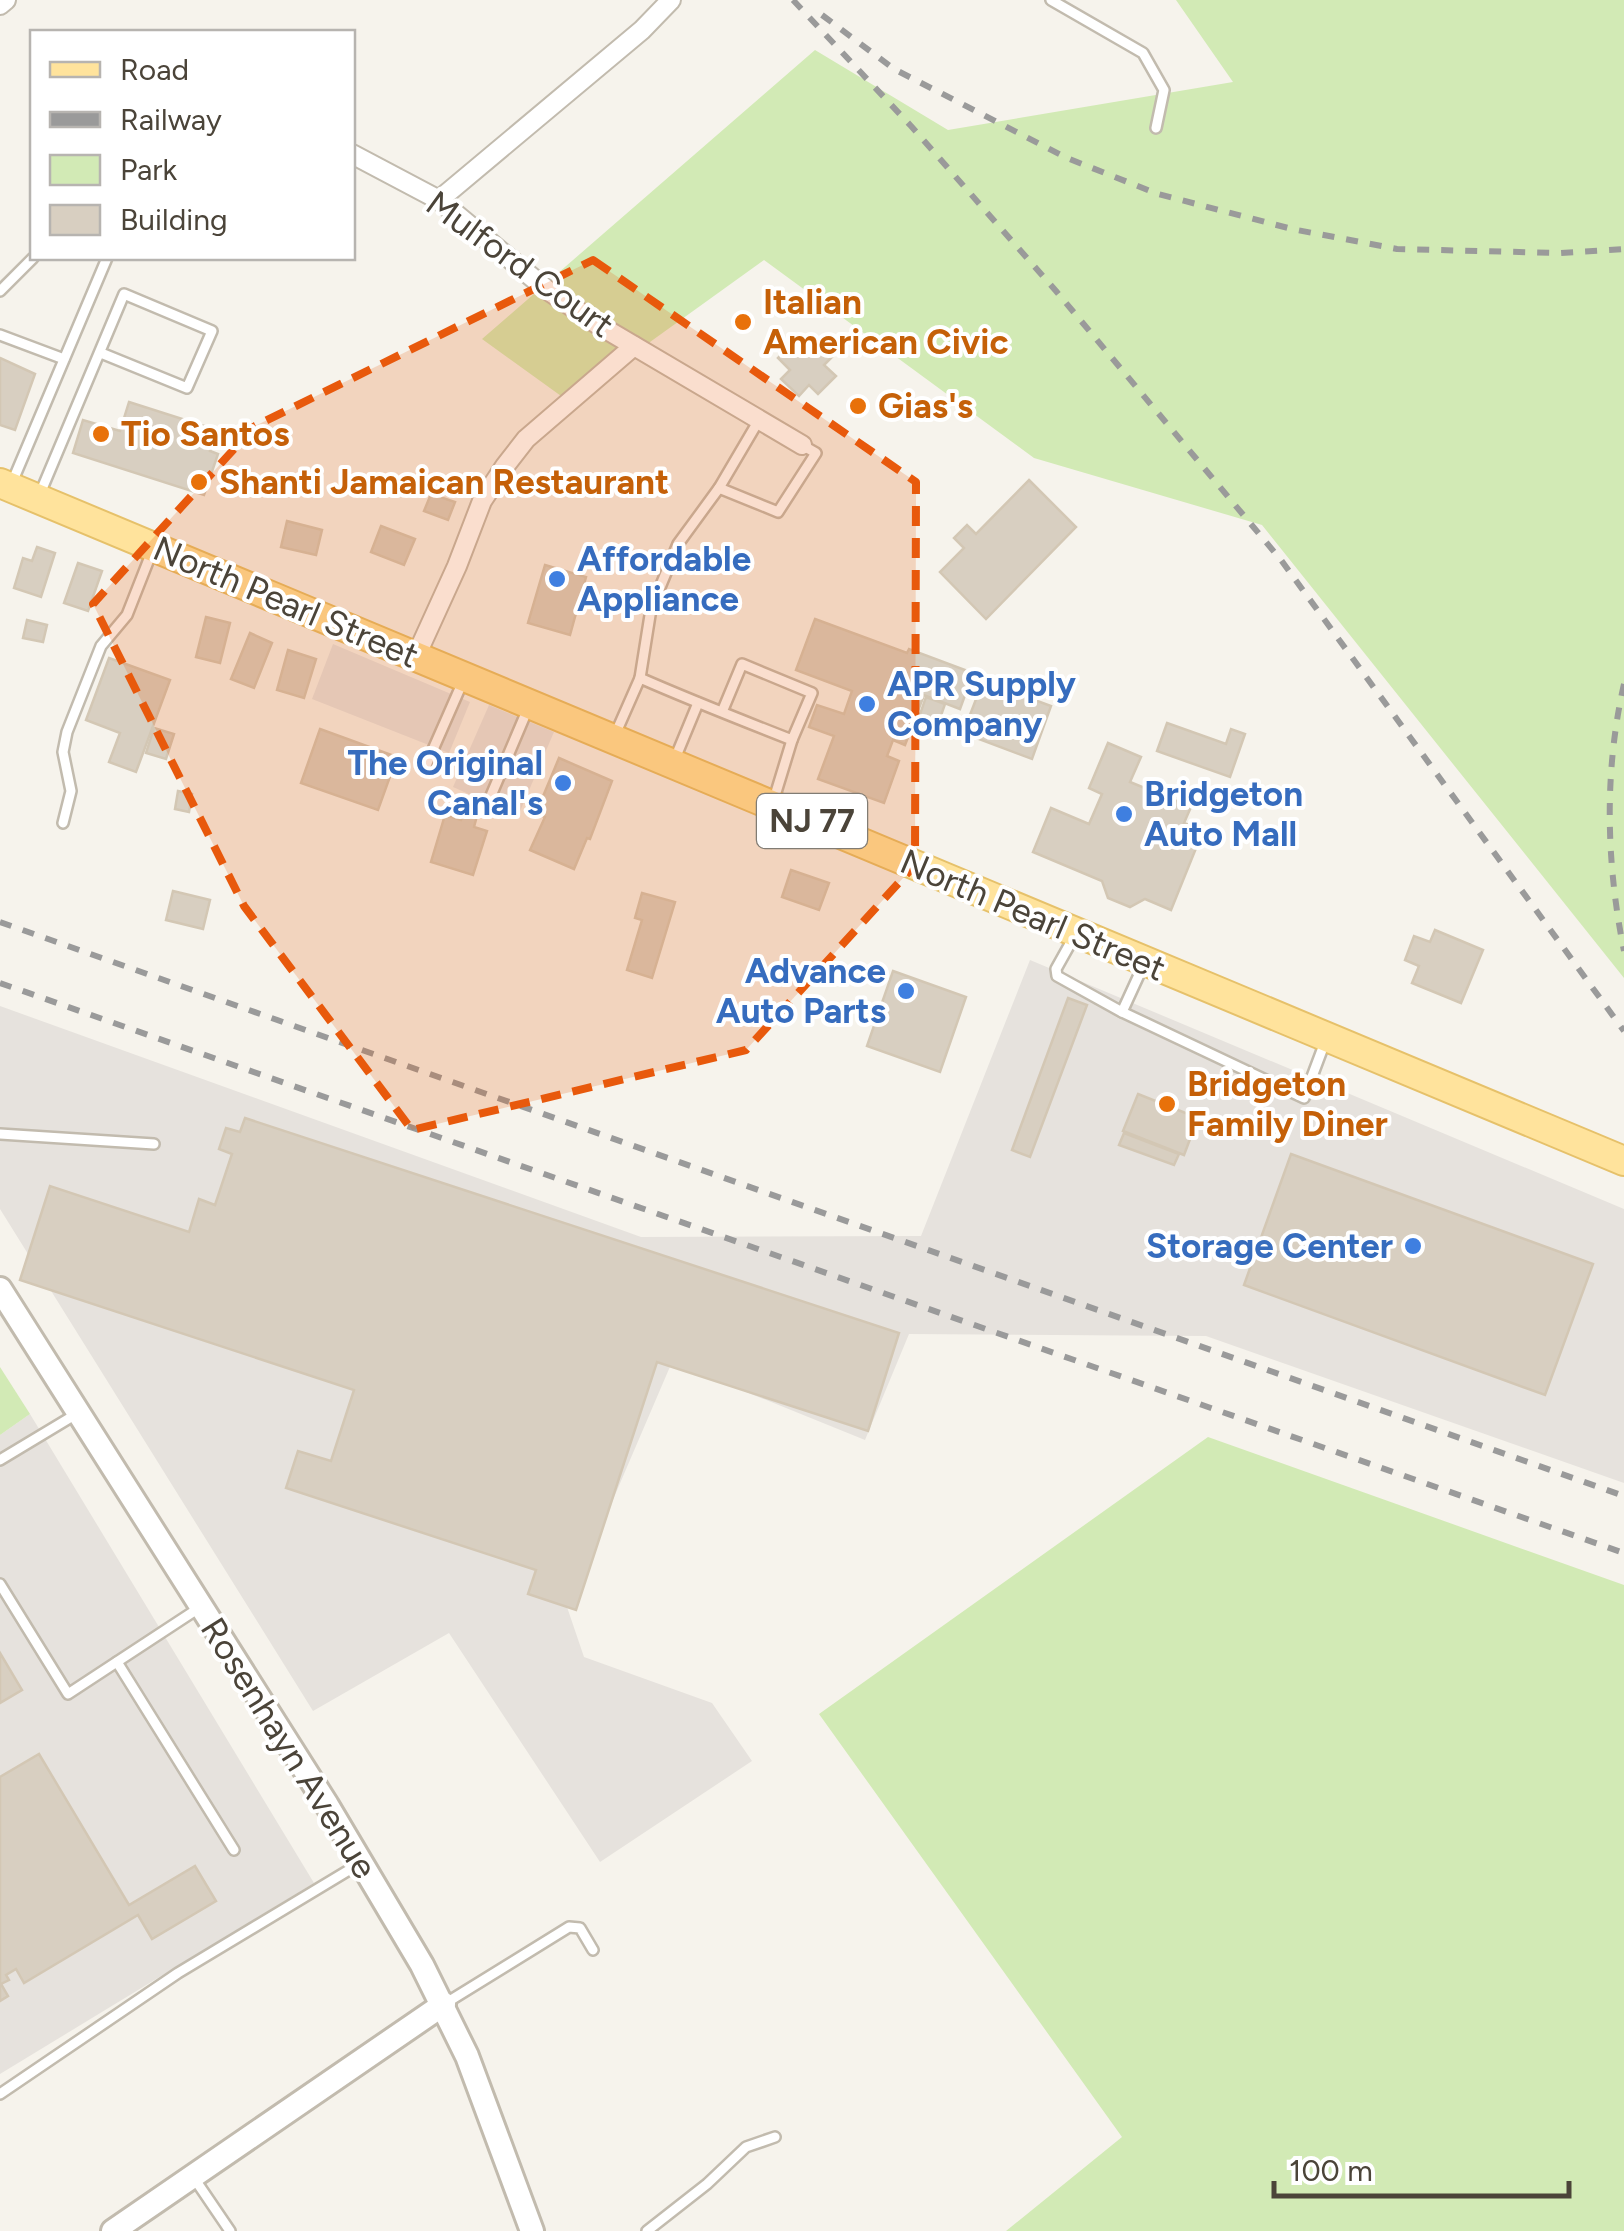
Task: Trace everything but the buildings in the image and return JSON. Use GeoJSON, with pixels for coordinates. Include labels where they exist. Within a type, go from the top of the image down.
{"type":"FeatureCollection","features":[{"type":"Feature","properties":{"kind":"main road","name":"North Pearl Street"},"geometry":{"type":"LineString","coordinates":[[5,485],[1624,1161]]}},
{"type":"Feature","properties":{"kind":"street"},"geometry":{"type":"LineString","coordinates":[[439,200],[642,30],[671,0]]}},
{"type":"Feature","properties":{"kind":"street","name":"Mulford Court"},"geometry":{"type":"LineString","coordinates":[[355,156],[439,200],[546,289],[802,446]]}},
{"type":"Feature","properties":{"kind":"street"},"geometry":{"type":"LineString","coordinates":[[416,656],[458,566],[482,501],[505,466],[526,439],[634,346]]}},
{"type":"Feature","properties":{"kind":"street","name":"Rosenhayn Avenue"},"geometry":{"type":"LineString","coordinates":[[0,1289],[361,1862],[444,2004],[532,2231]]}},
{"type":"Feature","properties":{"kind":"street"},"geometry":{"type":"LineString","coordinates":[[113,2231],[444,2004]]}},
{"type":"Feature","properties":{"kind":"lane"},"geometry":{"type":"LineString","coordinates":[[1051,0],[1143,52],[1164,90],[1156,128]]}},
{"type":"Feature","properties":{"kind":"lane"},"geometry":{"type":"LineString","coordinates":[[0,291],[31,260]]}},
{"type":"Feature","properties":{"kind":"lane"},"geometry":{"type":"LineString","coordinates":[[5,485],[64,360],[105,260]]}},
{"type":"Feature","properties":{"kind":"lane"},"geometry":{"type":"LineString","coordinates":[[38,498],[124,294],[212,330],[187,388],[101,353]]}},
{"type":"Feature","properties":{"kind":"lane"},"geometry":{"type":"LineString","coordinates":[[0,335],[64,360]]}},
{"type":"Feature","properties":{"kind":"lane"},"geometry":{"type":"LineString","coordinates":[[614,738],[640,678],[652,609],[678,544],[719,488],[760,420]]}},
{"type":"Feature","properties":{"kind":"lane"},"geometry":{"type":"LineString","coordinates":[[719,488],[778,512],[816,454],[802,446]]}},
{"type":"Feature","properties":{"kind":"lane"},"geometry":{"type":"LineString","coordinates":[[63,823],[71,791],[63,752],[67,732],[100,646],[127,615],[154,547]]}},
{"type":"Feature","properties":{"kind":"lane"},"geometry":{"type":"LineString","coordinates":[[722,712],[742,664],[812,693],[792,740],[772,805]]}},
{"type":"Feature","properties":{"kind":"lane"},"geometry":{"type":"LineString","coordinates":[[424,770],[465,676]]}},
{"type":"Feature","properties":{"kind":"lane"},"geometry":{"type":"LineString","coordinates":[[640,678],[792,740]]}},
{"type":"Feature","properties":{"kind":"lane"},"geometry":{"type":"LineString","coordinates":[[673,764],[698,703]]}},
{"type":"Feature","properties":{"kind":"lane"},"geometry":{"type":"LineString","coordinates":[[490,798],[530,704]]}},
{"type":"Feature","properties":{"kind":"lane"},"geometry":{"type":"LineString","coordinates":[[1076,933],[1056,970],[1057,976],[1122,1012],[1304,1098],[1327,1037]]}},
{"type":"Feature","properties":{"kind":"lane"},"geometry":{"type":"LineString","coordinates":[[1122,1012],[1145,962]]}},
{"type":"Feature","properties":{"kind":"lane"},"geometry":{"type":"LineString","coordinates":[[0,1134],[154,1144]]}},
{"type":"Feature","properties":{"kind":"lane"},"geometry":{"type":"LineString","coordinates":[[0,1460],[78,1413]]}},
{"type":"Feature","properties":{"kind":"lane"},"geometry":{"type":"LineString","coordinates":[[0,1584],[68,1694],[201,1606]]}},
{"type":"Feature","properties":{"kind":"lane"},"geometry":{"type":"LineString","coordinates":[[117,1662],[234,1850]]}},
{"type":"Feature","properties":{"kind":"lane"},"geometry":{"type":"LineString","coordinates":[[0,2094],[178,1973],[361,1862]]}},
{"type":"Feature","properties":{"kind":"lane"},"geometry":{"type":"LineString","coordinates":[[444,2004],[569,1927],[580,1928],[593,1950]]}},
{"type":"Feature","properties":{"kind":"lane"},"geometry":{"type":"LineString","coordinates":[[647,2231],[746,2147],[775,2137]]}},
{"type":"Feature","properties":{"kind":"lane"},"geometry":{"type":"LineString","coordinates":[[193,2176],[230,2231]]}},
{"type":"Feature","properties":{"kind":"highlighted area"},"geometry":{"type":"Polygon","coordinates":[[[593,260],[916,482],[915,865],[746,1050],[412,1130],[244,906],[93,604],[255,426],[593,260]]]}},
{"type":"Feature","properties":{"kind":"shaded area"},"geometry":{"type":"Polygon","coordinates":[[[333,644],[470,702],[449,753],[312,699],[333,644]]]}},
{"type":"Feature","properties":{"kind":"shaded area"},"geometry":{"type":"Polygon","coordinates":[[[489,705],[554,732],[518,816],[453,787],[489,705]]]}},
{"type":"Feature","properties":{"kind":"shaded area"},"geometry":{"type":"Polygon","coordinates":[[[1030,960],[1624,1209],[1624,1483],[1206,1336],[909,1334],[865,1440],[672,1362],[567,1607],[584,1657],[712,1703],[752,1761],[600,1862],[449,1633],[313,1711],[0,1209],[0,1006],[641,1237],[921,1236],[1030,960]]]}},
{"type":"Feature","properties":{"kind":"shaded area"},"geometry":{"type":"Polygon","coordinates":[[[30,1414],[314,1883],[0,2074],[0,1435],[30,1414]]]}},
{"type":"Feature","properties":{"kind":"green space"},"geometry":{"type":"Polygon","coordinates":[[[1176,0],[1624,0],[1624,978],[1262,525],[1034,458],[764,260],[568,401],[482,339],[815,50],[948,130],[1233,82],[1176,0]]]}},
{"type":"Feature","properties":{"kind":"green space"},"geometry":{"type":"Polygon","coordinates":[[[0,1367],[30,1414],[0,1435],[0,1367]]]}},
{"type":"Feature","properties":{"kind":"green space"},"geometry":{"type":"Polygon","coordinates":[[[1208,1437],[1624,1585],[1624,2231],[1006,2231],[1122,2137],[819,1714],[1208,1437]]]}},
{"type":"Feature","properties":{"kind":"railway"},"geometry":{"type":"LineString","coordinates":[[793,0],[911,126],[1056,291],[1281,560],[1624,1031]]}},
{"type":"Feature","properties":{"kind":"railway"},"geometry":{"type":"LineString","coordinates":[[822,15],[894,69],[1067,158],[1158,194],[1292,229],[1397,249],[1560,253],[1624,249]]}},
{"type":"Feature","properties":{"kind":"railway"},"geometry":{"type":"LineString","coordinates":[[1624,684],[1610,784],[1611,851],[1624,951]]}},
{"type":"Feature","properties":{"kind":"railway"},"geometry":{"type":"LineString","coordinates":[[0,922],[1624,1496]]}},
{"type":"Feature","properties":{"kind":"railway"},"geometry":{"type":"LineString","coordinates":[[0,983],[1624,1553]]}},
{"type":"Feature","properties":{"kind":"place","name":"Italian American Civic"},"geometry":{"type":"Point","coordinates":[743,322]}},
{"type":"Feature","properties":{"kind":"place","name":"Gias's"},"geometry":{"type":"Point","coordinates":[858,406]}},
{"type":"Feature","properties":{"kind":"place","name":"Tio Santos"},"geometry":{"type":"Point","coordinates":[101,434]}},
{"type":"Feature","properties":{"kind":"place","name":"Shanti Jamaican Restaurant"},"geometry":{"type":"Point","coordinates":[199,482]}},
{"type":"Feature","properties":{"kind":"place","name":"Affordable Appliance"},"geometry":{"type":"Point","coordinates":[557,579]}},
{"type":"Feature","properties":{"kind":"place","name":"APR Supply Company"},"geometry":{"type":"Point","coordinates":[867,704]}},
{"type":"Feature","properties":{"kind":"place","name":"The Original Canal's"},"geometry":{"type":"Point","coordinates":[563,783]}},
{"type":"Feature","properties":{"kind":"place","name":"Bridgeton Auto Mall"},"geometry":{"type":"Point","coordinates":[1124,814]}},
{"type":"Feature","properties":{"kind":"place","name":"Advance Auto Parts"},"geometry":{"type":"Point","coordinates":[906,991]}},
{"type":"Feature","properties":{"kind":"place","name":"Bridgeton Family Diner"},"geometry":{"type":"Point","coordinates":[1167,1104]}},
{"type":"Feature","properties":{"kind":"place","name":"Storage Center"},"geometry":{"type":"Point","coordinates":[1413,1246]}}]}
